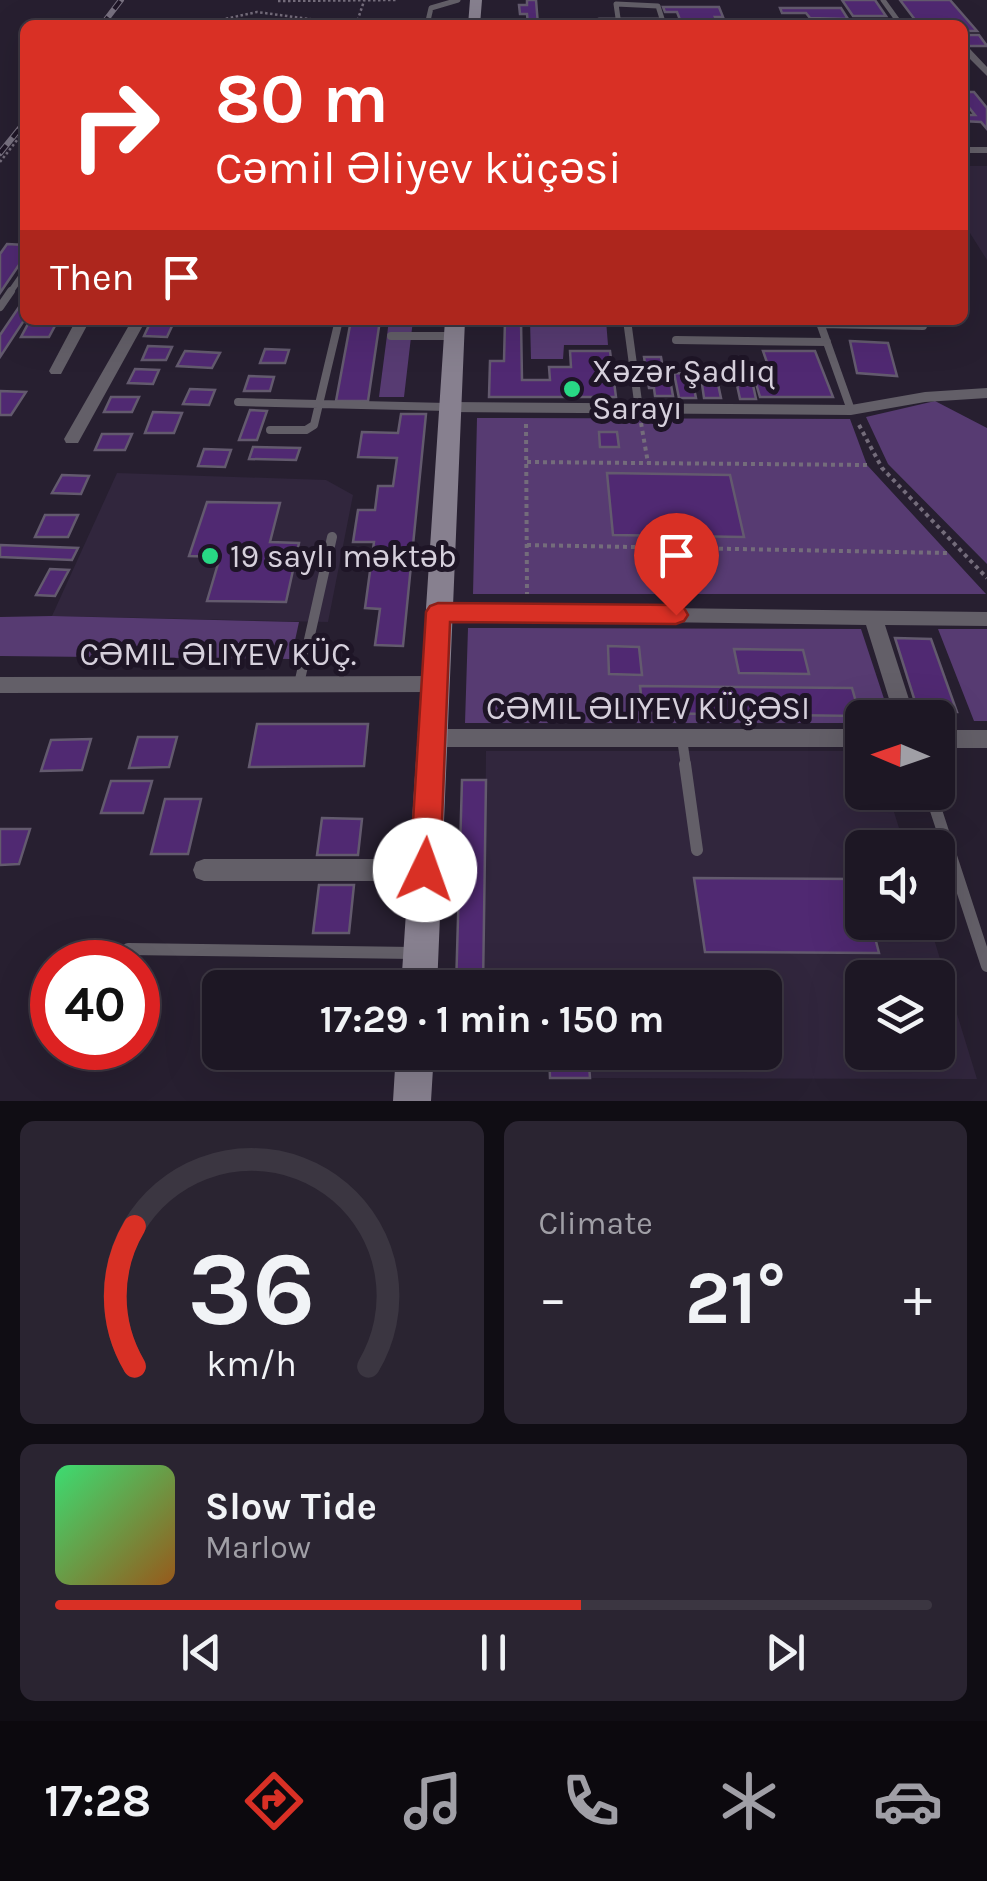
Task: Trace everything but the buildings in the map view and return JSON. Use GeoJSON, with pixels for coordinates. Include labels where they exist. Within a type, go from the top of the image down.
{"type":"FeatureCollection","features":[{"type":"Feature","properties":{"kind":"street"},"geometry":{"type":"LineString","coordinates":[[968,53],[987,74]]}},
{"type":"Feature","properties":{"kind":"street"},"geometry":{"type":"LineString","coordinates":[[56,372],[81,325]]}},
{"type":"Feature","properties":{"kind":"street"},"geometry":{"type":"LineString","coordinates":[[72,439],[136,325]]}},
{"type":"Feature","properties":{"kind":"street"},"geometry":{"type":"LineString","coordinates":[[420,970],[454,328]]}},
{"type":"Feature","properties":{"kind":"street"},"geometry":{"type":"LineString","coordinates":[[450,407],[851,410],[926,397],[987,393]]}},
{"type":"Feature","properties":{"kind":"street"},"geometry":{"type":"LineString","coordinates":[[438,612],[987,619]]}},
{"type":"Feature","properties":{"kind":"street"},"geometry":{"type":"LineString","coordinates":[[873,617],[899,700]]}},
{"type":"Feature","properties":{"kind":"street","name":"CƏMIL ƏLIYEV KÜÇ."},"geometry":{"type":"LineString","coordinates":[[0,685],[435,684]]}},
{"type":"Feature","properties":{"kind":"street","name":"CƏMIL ƏLIYEV KÜÇƏSI"},"geometry":{"type":"LineString","coordinates":[[433,738],[845,738]]}},
{"type":"Feature","properties":{"kind":"street"},"geometry":{"type":"LineString","coordinates":[[955,738],[987,739]]}},
{"type":"Feature","properties":{"kind":"street"},"geometry":{"type":"LineString","coordinates":[[204,870],[425,870]]}},
{"type":"Feature","properties":{"kind":"street"},"geometry":{"type":"LineString","coordinates":[[412,1101],[414,1070]]}},
{"type":"Feature","properties":{"kind":"lane"},"geometry":{"type":"LineString","coordinates":[[428,20],[431,8],[458,0]]}},
{"type":"Feature","properties":{"kind":"lane"},"geometry":{"type":"LineString","coordinates":[[883,0],[898,20]]}},
{"type":"Feature","properties":{"kind":"lane"},"geometry":{"type":"LineString","coordinates":[[618,20],[616,4],[658,6],[662,20]]}},
{"type":"Feature","properties":{"kind":"lane"},"geometry":{"type":"LineString","coordinates":[[0,307],[20,278]]}},
{"type":"Feature","properties":{"kind":"lane"},"geometry":{"type":"LineString","coordinates":[[270,430],[312,429],[322,404],[338,325]]}},
{"type":"Feature","properties":{"kind":"lane"},"geometry":{"type":"LineString","coordinates":[[627,325],[639,409]]}},
{"type":"Feature","properties":{"kind":"lane"},"geometry":{"type":"LineString","coordinates":[[820,325],[851,410]]}},
{"type":"Feature","properties":{"kind":"lane"},"geometry":{"type":"LineString","coordinates":[[898,325],[924,326]]}},
{"type":"Feature","properties":{"kind":"lane"},"geometry":{"type":"LineString","coordinates":[[390,336],[454,328]]}},
{"type":"Feature","properties":{"kind":"lane"},"geometry":{"type":"LineString","coordinates":[[676,340],[827,342]]}},
{"type":"Feature","properties":{"kind":"lane"},"geometry":{"type":"LineString","coordinates":[[238,402],[450,407]]}},
{"type":"Feature","properties":{"kind":"lane"},"geometry":{"type":"LineString","coordinates":[[300,684],[332,537]]}},
{"type":"Feature","properties":{"kind":"lane"},"geometry":{"type":"LineString","coordinates":[[681,736],[697,850]]}},
{"type":"Feature","properties":{"kind":"lane"},"geometry":{"type":"LineString","coordinates":[[936,810],[987,966]]}},
{"type":"Feature","properties":{"kind":"lane"},"geometry":{"type":"LineString","coordinates":[[160,949],[421,952]]}},
{"type":"Feature","properties":{"kind":"path"},"geometry":{"type":"LineString","coordinates":[[279,0],[396,0]]}},
{"type":"Feature","properties":{"kind":"path"},"geometry":{"type":"LineString","coordinates":[[124,20],[220,20],[257,12],[317,20]]}},
{"type":"Feature","properties":{"kind":"path"},"geometry":{"type":"LineString","coordinates":[[0,162],[20,136]]}},
{"type":"Feature","properties":{"kind":"path"},"geometry":{"type":"LineString","coordinates":[[639,409],[648,463]]}},
{"type":"Feature","properties":{"kind":"path"},"geometry":{"type":"LineString","coordinates":[[851,410],[882,468],[987,578]]}},
{"type":"Feature","properties":{"kind":"path"},"geometry":{"type":"LineString","coordinates":[[526,418],[528,594]]}},
{"type":"Feature","properties":{"kind":"path"},"geometry":{"type":"LineString","coordinates":[[528,462],[867,465]]}},
{"type":"Feature","properties":{"kind":"path"},"geometry":{"type":"LineString","coordinates":[[527,546],[948,553]]}},
{"type":"Feature","properties":{"kind":"shaded area"},"geometry":{"type":"Polygon","coordinates":[[[968,166],[987,166],[987,260],[968,230],[968,166]]]}},
{"type":"Feature","properties":{"kind":"shaded area"},"geometry":{"type":"Polygon","coordinates":[[[388,325],[412,325],[404,397],[379,397],[388,325]]]}},
{"type":"Feature","properties":{"kind":"shaded area"},"geometry":{"type":"Polygon","coordinates":[[[530,325],[606,325],[608,345],[564,345],[563,359],[531,359],[530,325]]]}},
{"type":"Feature","properties":{"kind":"shaded area"},"geometry":{"type":"Polygon","coordinates":[[[935,401],[987,428],[987,564],[888,464],[866,417],[935,401]]]}},
{"type":"Feature","properties":{"kind":"shaded area"},"geometry":{"type":"Polygon","coordinates":[[[477,418],[850,419],[867,465],[986,594],[473,594],[477,418]]]}},
{"type":"Feature","properties":{"kind":"shaded area","name":"19 saylı məktəb"},"geometry":{"type":"Polygon","coordinates":[[[117,473],[326,480],[353,495],[328,622],[52,616],[117,473]]]}},
{"type":"Feature","properties":{"kind":"shaded area"},"geometry":{"type":"Polygon","coordinates":[[[0,617],[299,622],[291,659],[0,656],[0,617]]]}},
{"type":"Feature","properties":{"kind":"shaded area"},"geometry":{"type":"Polygon","coordinates":[[[468,628],[861,629],[884,700],[845,700],[845,723],[465,723],[468,628]]]}},
{"type":"Feature","properties":{"kind":"shaded area"},"geometry":{"type":"Polygon","coordinates":[[[938,629],[987,629],[987,721],[974,721],[938,629]]]}},
{"type":"Feature","properties":{"kind":"shaded area"},"geometry":{"type":"Polygon","coordinates":[[[486,751],[845,751],[845,810],[893,810],[900,830],[845,830],[845,940],[934,940],[940,960],[845,960],[845,1070],[955,1070],[955,1008],[977,1079],[590,1078],[589,1070],[782,1070],[782,970],[484,970],[486,751]]]}},
{"type":"Feature","properties":{"kind":"railway"},"geometry":{"type":"LineString","coordinates":[[106,20],[121,0]]}},
{"type":"Feature","properties":{"kind":"railway"},"geometry":{"type":"LineString","coordinates":[[0,153],[20,128]]}},
{"type":"Feature","properties":{"kind":"place","name":"Xəzər Şadlıq Sarayı"},"geometry":{"type":"Point","coordinates":[572,389]}},
{"type":"Feature","properties":{"kind":"place","name":"19 saylı məktəb"},"geometry":{"type":"Point","coordinates":[210,556]}},
{"type":"Feature","properties":{"kind":"route"},"geometry":{"type":"LineString","coordinates":[[425,870],[438,612],[676,615]]}}]}
